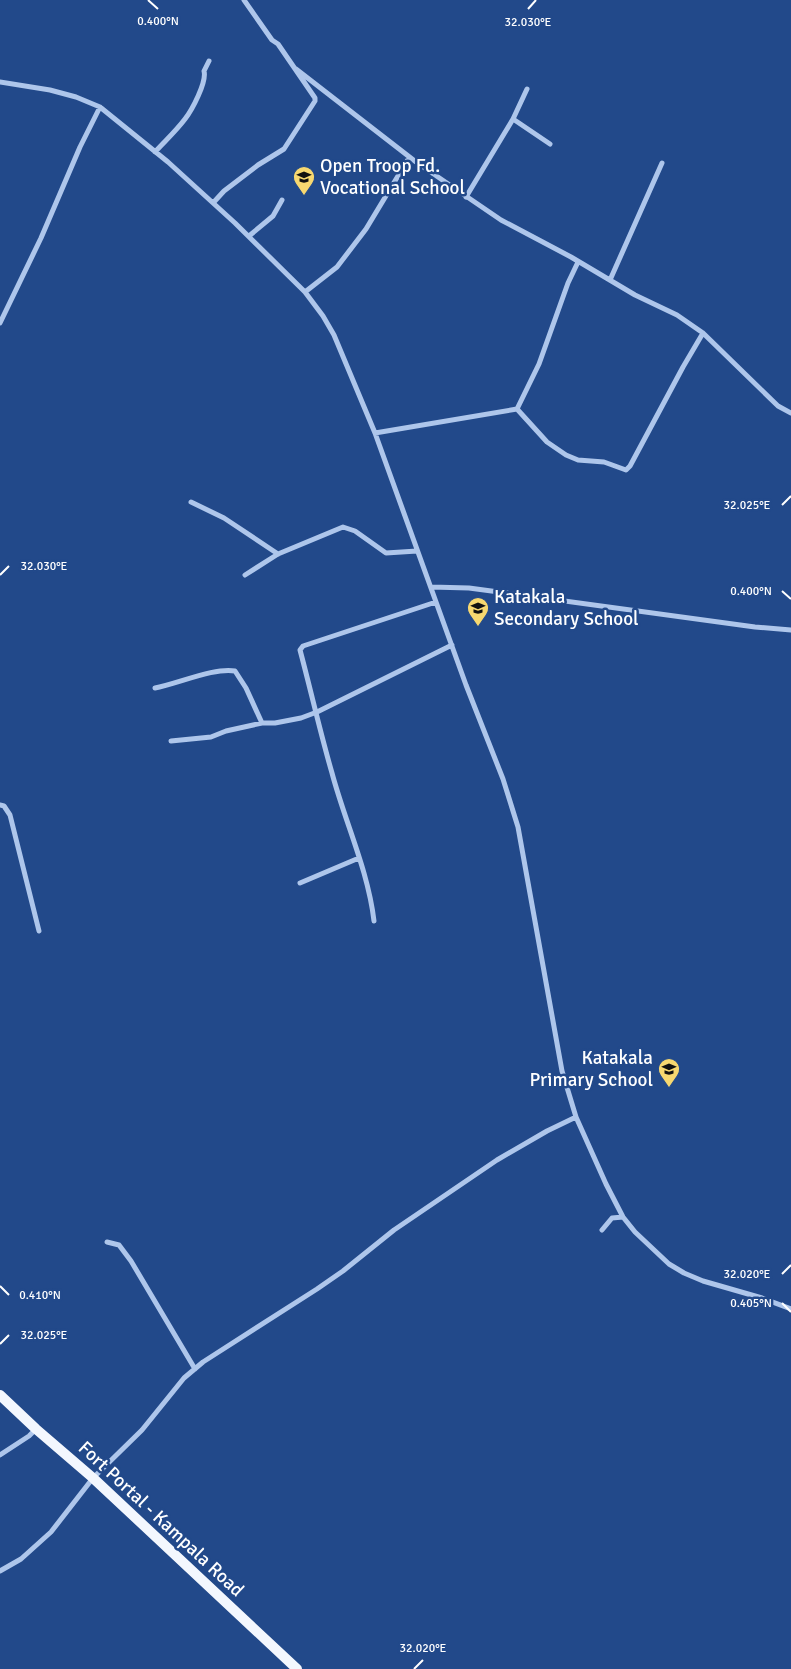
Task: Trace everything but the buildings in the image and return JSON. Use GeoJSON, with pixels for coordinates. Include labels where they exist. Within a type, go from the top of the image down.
{"type":"FeatureCollection","features":[{"type":"Feature","properties":{"kind":"main road","name":"Fort Portal - Kampala Road"},"geometry":{"type":"LineString","coordinates":[[0,1395],[93,1478],[297,1669]]}},
{"type":"Feature","properties":{"kind":"street"},"geometry":{"type":"LineString","coordinates":[[213,203],[258,165],[284,149],[315,101],[314,93],[278,44],[272,40],[244,0]]}},
{"type":"Feature","properties":{"kind":"street"},"geometry":{"type":"LineString","coordinates":[[155,152],[186,118],[203,85],[204,71],[209,61]]}},
{"type":"Feature","properties":{"kind":"street"},"geometry":{"type":"LineString","coordinates":[[296,69],[416,162],[501,220],[635,295],[678,314],[703,333],[778,406],[791,413]]}},
{"type":"Feature","properties":{"kind":"street"},"geometry":{"type":"LineString","coordinates":[[0,82],[67,94],[100,107],[155,152],[249,236],[305,292],[323,316],[334,335],[375,433],[466,685],[503,779],[518,826],[560,1062],[576,1117],[606,1184],[624,1217],[635,1232],[669,1264],[703,1281],[762,1298],[791,1309]]}},
{"type":"Feature","properties":{"kind":"street"},"geometry":{"type":"LineString","coordinates":[[466,197],[513,119],[527,89]]}},
{"type":"Feature","properties":{"kind":"street"},"geometry":{"type":"LineString","coordinates":[[0,322],[41,238],[80,146],[100,107]]}},
{"type":"Feature","properties":{"kind":"street"},"geometry":{"type":"LineString","coordinates":[[513,119],[550,144]]}},
{"type":"Feature","properties":{"kind":"street"},"geometry":{"type":"LineString","coordinates":[[305,292],[337,267],[366,229],[406,161]]}},
{"type":"Feature","properties":{"kind":"street"},"geometry":{"type":"LineString","coordinates":[[610,280],[662,163]]}},
{"type":"Feature","properties":{"kind":"street"},"geometry":{"type":"LineString","coordinates":[[249,236],[274,216],[282,200]]}},
{"type":"Feature","properties":{"kind":"street"},"geometry":{"type":"LineString","coordinates":[[517,409],[539,364],[568,283],[578,262]]}},
{"type":"Feature","properties":{"kind":"street"},"geometry":{"type":"LineString","coordinates":[[517,409],[547,442],[566,456],[578,460],[604,462],[626,470],[630,466],[703,333]]}},
{"type":"Feature","properties":{"kind":"street"},"geometry":{"type":"LineString","coordinates":[[375,433],[517,409]]}},
{"type":"Feature","properties":{"kind":"street"},"geometry":{"type":"LineString","coordinates":[[191,502],[224,518],[278,554]]}},
{"type":"Feature","properties":{"kind":"street"},"geometry":{"type":"LineString","coordinates":[[245,575],[278,554],[343,528],[355,531],[386,553],[417,551]]}},
{"type":"Feature","properties":{"kind":"street"},"geometry":{"type":"LineString","coordinates":[[431,587],[470,588],[756,627],[791,630]]}},
{"type":"Feature","properties":{"kind":"street"},"geometry":{"type":"LineString","coordinates":[[374,921],[371,896],[332,773],[300,650],[301,648],[436,602]]}},
{"type":"Feature","properties":{"kind":"street"},"geometry":{"type":"LineString","coordinates":[[171,741],[211,737],[262,722],[275,723],[301,718],[317,712],[452,645]]}},
{"type":"Feature","properties":{"kind":"street"},"geometry":{"type":"LineString","coordinates":[[155,688],[226,669],[235,672],[246,688],[262,722]]}},
{"type":"Feature","properties":{"kind":"street"},"geometry":{"type":"LineString","coordinates":[[0,805],[4,806],[10,815],[39,931]]}},
{"type":"Feature","properties":{"kind":"street"},"geometry":{"type":"LineString","coordinates":[[300,883],[359,858]]}},
{"type":"Feature","properties":{"kind":"street"},"geometry":{"type":"LineString","coordinates":[[0,1571],[21,1559],[51,1532],[93,1478],[142,1430],[184,1378],[195,1369],[241,1337],[323,1285],[394,1230],[497,1160],[547,1131],[576,1117]]}},
{"type":"Feature","properties":{"kind":"street"},"geometry":{"type":"LineString","coordinates":[[602,1230],[612,1218],[624,1217]]}},
{"type":"Feature","properties":{"kind":"street"},"geometry":{"type":"LineString","coordinates":[[107,1242],[119,1246],[131,1261],[195,1369]]}},
{"type":"Feature","properties":{"kind":"street"},"geometry":{"type":"LineString","coordinates":[[0,1455],[29,1436],[36,1429]]}},
{"type":"Feature","properties":{"kind":"place","name":"Open Troop Fd. Vocational School"},"geometry":{"type":"Point","coordinates":[304,196]}},
{"type":"Feature","properties":{"kind":"place","name":"Katakala Secondary School"},"geometry":{"type":"Point","coordinates":[478,627]}},
{"type":"Feature","properties":{"kind":"place","name":"Katakala Primary School"},"geometry":{"type":"Point","coordinates":[669,1088]}}]}
